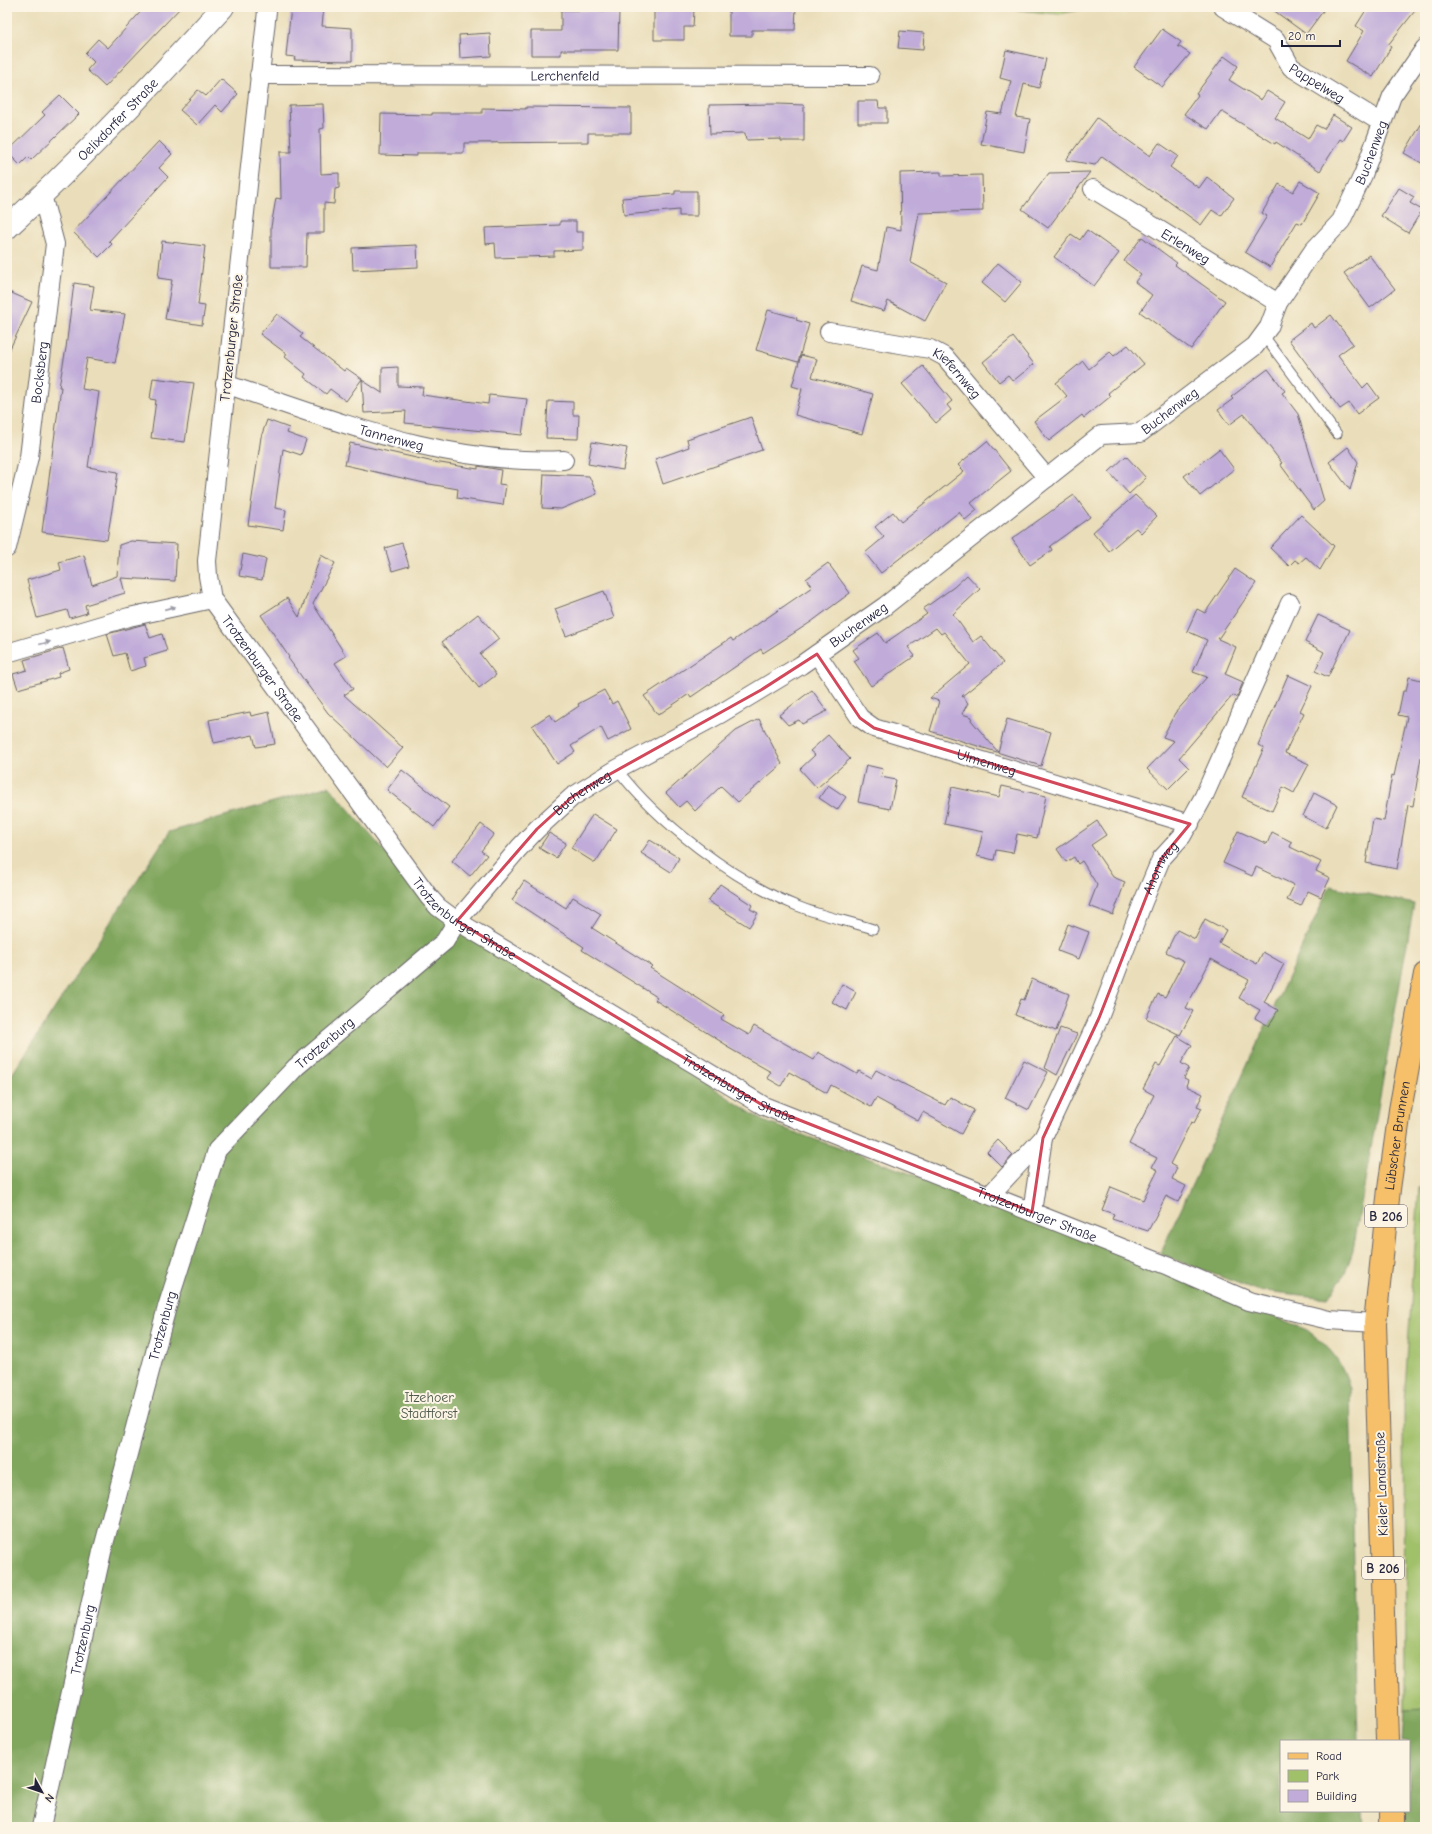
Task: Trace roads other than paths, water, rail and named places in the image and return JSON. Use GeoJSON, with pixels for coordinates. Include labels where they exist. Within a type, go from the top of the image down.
{"type":"FeatureCollection","features":[{"type":"Feature","properties":{"kind":"main road","name":"Lübscher Brunnen"},"geometry":{"type":"LineString","coordinates":[[1375,1323],[1389,1189],[1400,1110],[1425,974]]}},
{"type":"Feature","properties":{"kind":"main road","name":"Kieler Landstraße"},"geometry":{"type":"LineString","coordinates":[[1375,1323],[1388,1740]]}},
{"type":"Feature","properties":{"kind":"main road"},"geometry":{"type":"LineString","coordinates":[[1390,1812],[1391,1827]]}},
{"type":"Feature","properties":{"kind":"street","name":"Oelixdorfer Straße"},"geometry":{"type":"LineString","coordinates":[[7,228],[159,78],[223,7]]}},
{"type":"Feature","properties":{"kind":"street","name":"Trotzenburger Straße"},"geometry":{"type":"LineString","coordinates":[[265,7],[267,11],[225,384],[207,561],[212,599],[429,897],[438,907],[458,921],[764,1106],[1168,1266],[1249,1301],[1329,1320],[1375,1323]]}},
{"type":"Feature","properties":{"kind":"street","name":"Pappelweg"},"geometry":{"type":"LineString","coordinates":[[1223,7],[1276,40],[1291,67],[1382,123]]}},
{"type":"Feature","properties":{"kind":"street","name":"Buchenweg"},"geometry":{"type":"LineString","coordinates":[[458,921],[537,829],[572,797],[617,769],[741,702],[817,654],[885,606],[1101,435],[1140,433],[1241,357],[1264,336],[1278,303],[1313,251],[1341,221],[1363,175],[1392,96],[1425,48]]}},
{"type":"Feature","properties":{"kind":"street","name":"Lerchenfeld"},"geometry":{"type":"LineString","coordinates":[[259,75],[870,76]]}},
{"type":"Feature","properties":{"kind":"street","name":"Erlenweg"},"geometry":{"type":"LineString","coordinates":[[1093,189],[1278,303]]}},
{"type":"Feature","properties":{"kind":"street","name":"Bocksberg"},"geometry":{"type":"LineString","coordinates":[[7,548],[29,457],[55,244],[42,195]]}},
{"type":"Feature","properties":{"kind":"street","name":"Kiefernweg"},"geometry":{"type":"LineString","coordinates":[[828,332],[930,349],[939,353],[1047,478]]}},
{"type":"Feature","properties":{"kind":"street","name":"Tannenweg"},"geometry":{"type":"LineString","coordinates":[[225,384],[393,439],[425,447],[509,459],[536,461],[564,460]]}},
{"type":"Feature","properties":{"kind":"street"},"geometry":{"type":"LineString","coordinates":[[7,653],[129,617],[212,599]]}},
{"type":"Feature","properties":{"kind":"street","name":"Ahornweg"},"geometry":{"type":"LineString","coordinates":[[1032,1212],[1043,1138],[1098,1018],[1143,902],[1162,859],[1190,824],[1204,796],[1290,603]]}},
{"type":"Feature","properties":{"kind":"street","name":"Ulmenweg"},"geometry":{"type":"LineString","coordinates":[[817,654],[860,718],[874,728],[1190,824]]}},
{"type":"Feature","properties":{"kind":"street","name":"Trotzenburg"},"geometry":{"type":"LineString","coordinates":[[41,1827],[104,1544],[167,1308],[217,1150],[296,1067],[445,941],[458,921]]}},
{"type":"Feature","properties":{"kind":"street","name":"Ahornweg"},"geometry":{"type":"LineString","coordinates":[[990,1195],[1043,1138]]}},
{"type":"Feature","properties":{"kind":"lane"},"geometry":{"type":"LineString","coordinates":[[1264,336],[1336,434]]}},
{"type":"Feature","properties":{"kind":"lane"},"geometry":{"type":"LineString","coordinates":[[617,769],[631,788],[662,817],[706,853],[753,886],[798,906],[873,929]]}},
{"type":"Feature","properties":{"kind":"park label","name":"Itzehoer Stadtforst"},"geometry":{"type":"Point","coordinates":[429,1406]}}]}
